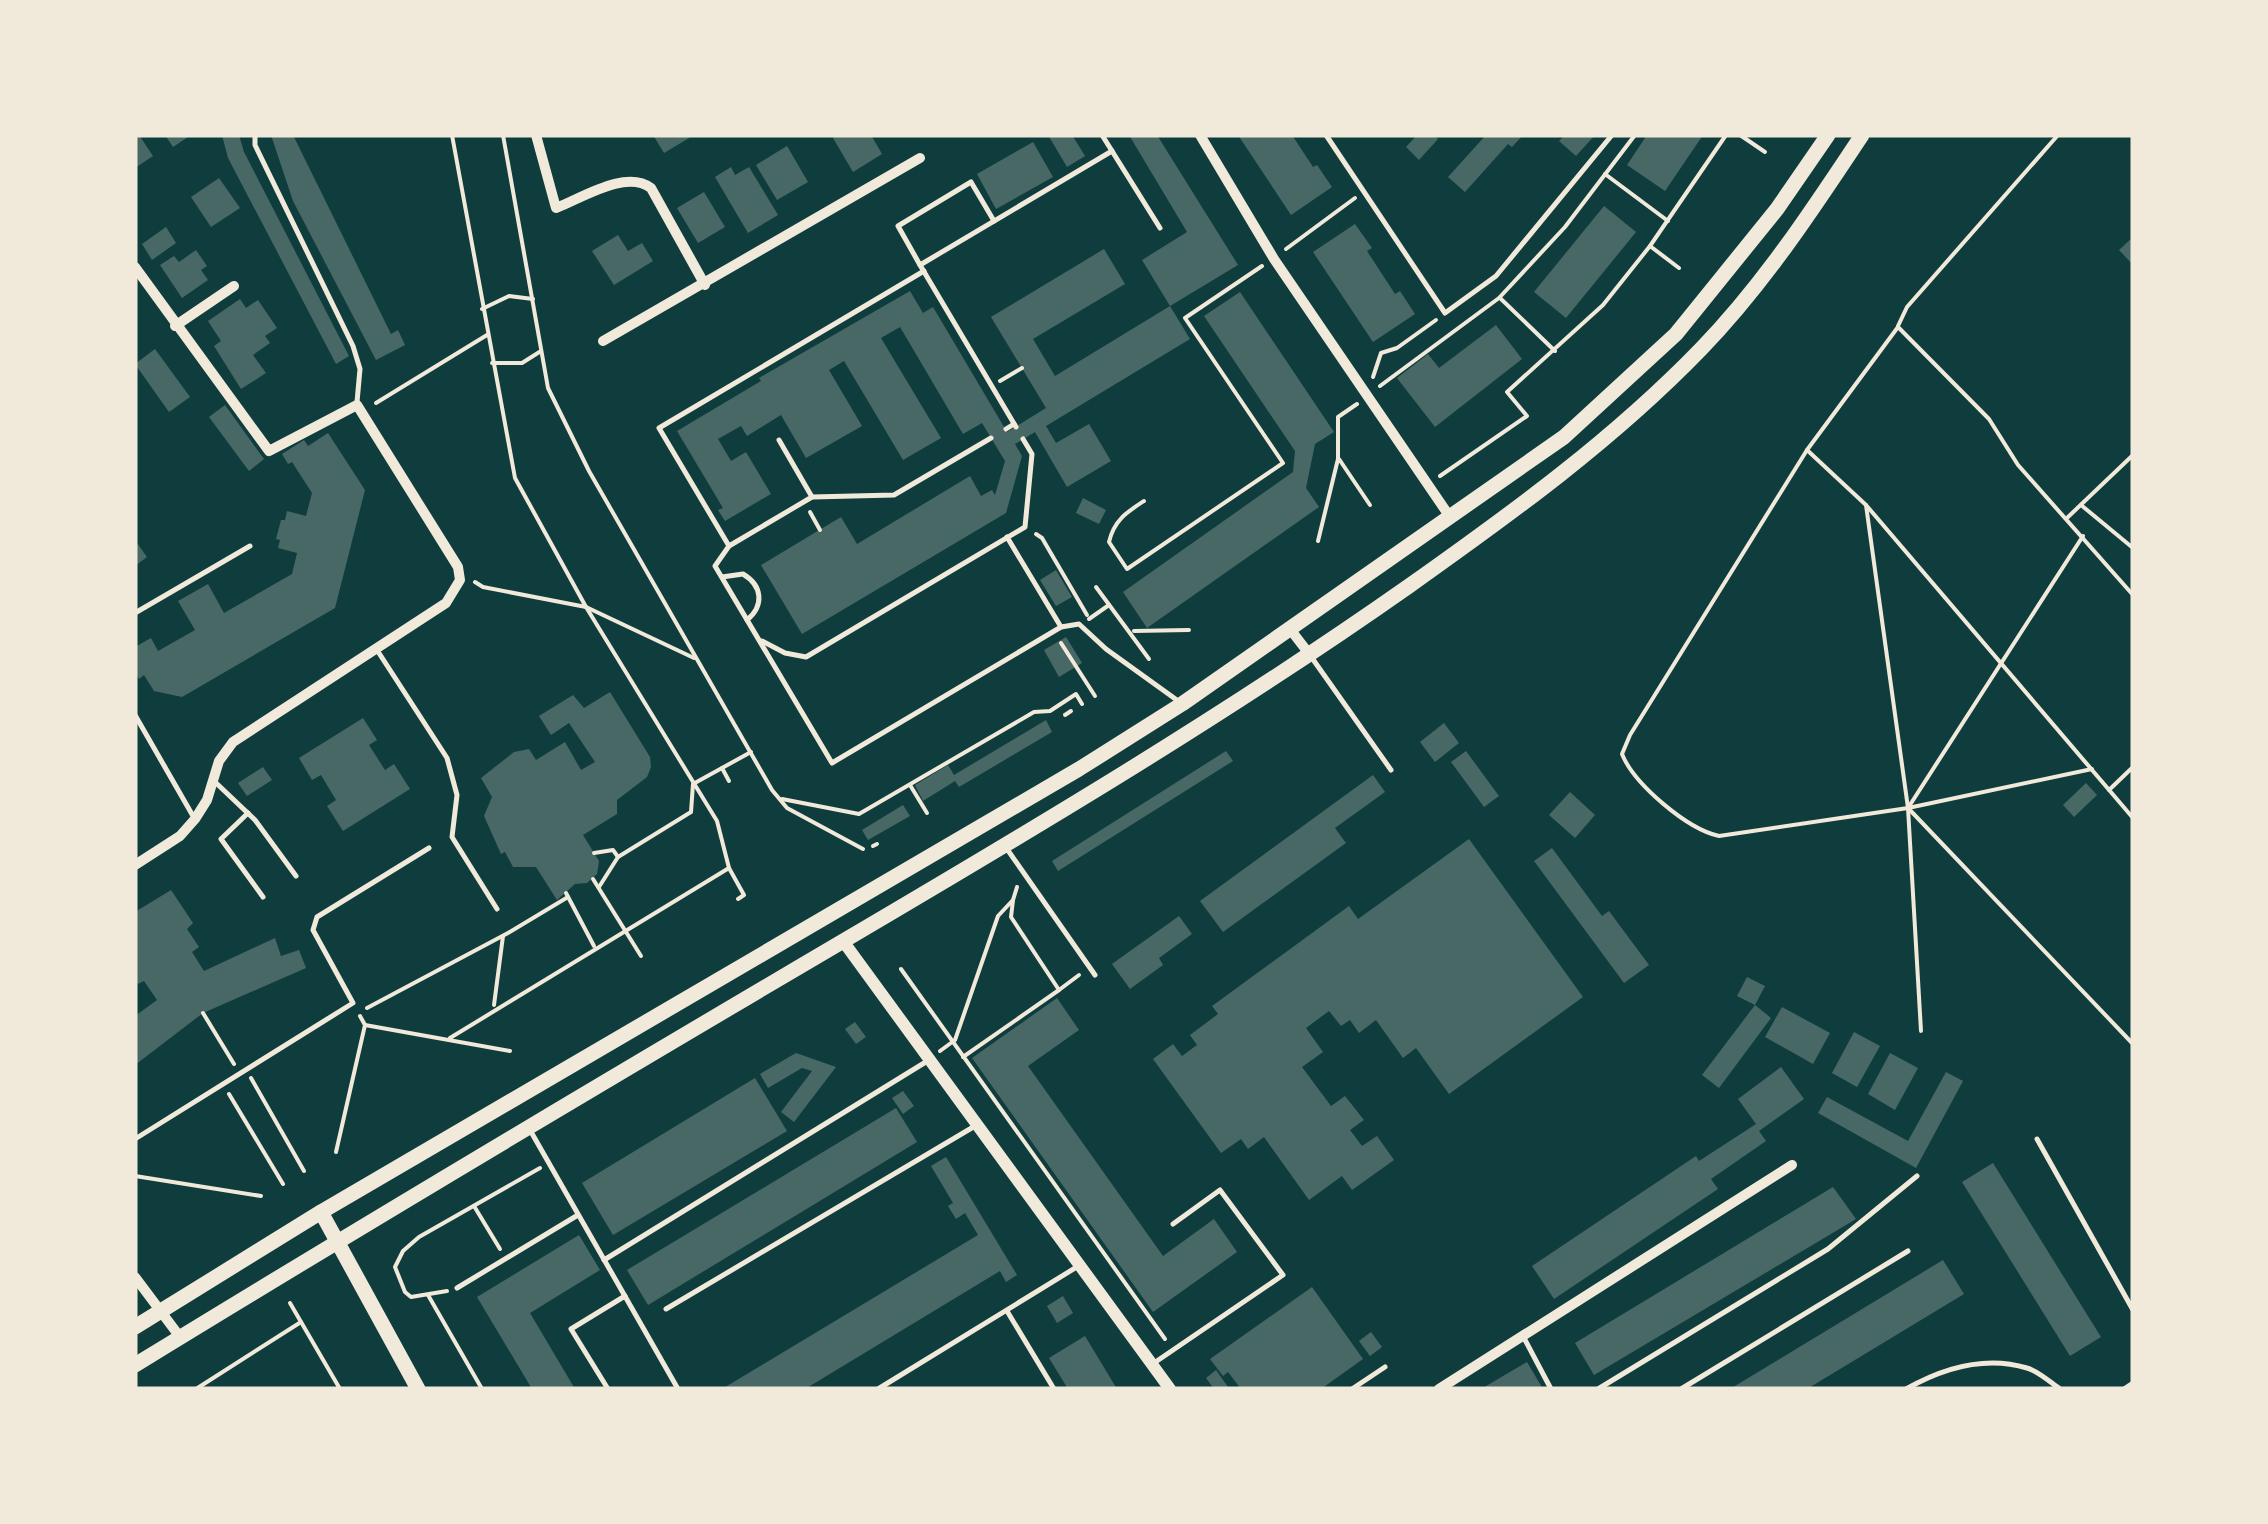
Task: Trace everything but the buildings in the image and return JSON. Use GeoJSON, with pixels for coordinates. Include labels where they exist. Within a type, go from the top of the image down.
{"type":"FeatureCollection","features":[{"type":"Feature","properties":{"kind":"main road"},"geometry":{"type":"LineString","coordinates":[[135,1327],[321,1212],[1044,790],[1182,704],[1564,437],[1676,334],[1778,209],[1827,135],[1850,154]]}},
{"type":"Feature","properties":{"kind":"main road"},"geometry":{"type":"LineString","coordinates":[[135,1365],[337,1240],[1005,846],[1310,656],[1577,463],[1655,394],[1705,345],[1749,292],[1801,225],[1862,135]]}},
{"type":"Feature","properties":{"kind":"main road"},"geometry":{"type":"LineString","coordinates":[[321,1212],[418,1389]]}},
{"type":"Feature","properties":{"kind":"street"},"geometry":{"type":"LineString","coordinates":[[536,135],[556,208],[626,180],[642,181],[651,188],[705,285]]}},
{"type":"Feature","properties":{"kind":"street"},"geometry":{"type":"LineString","coordinates":[[1200,135],[1274,259],[1450,517]]}},
{"type":"Feature","properties":{"kind":"street"},"geometry":{"type":"LineString","coordinates":[[603,341],[920,158]]}},
{"type":"Feature","properties":{"kind":"street"},"geometry":{"type":"LineString","coordinates":[[135,268],[269,451],[360,408],[458,567],[460,580],[446,604],[234,742],[219,761],[208,800],[195,819],[180,836],[135,865]]}},
{"type":"Feature","properties":{"kind":"street"},"geometry":{"type":"LineString","coordinates":[[175,326],[234,286]]}},
{"type":"Feature","properties":{"kind":"street"},"geometry":{"type":"LineString","coordinates":[[1290,629],[1310,656]]}},
{"type":"Feature","properties":{"kind":"street"},"geometry":{"type":"LineString","coordinates":[[843,941],[1167,1388]]}},
{"type":"Feature","properties":{"kind":"street"},"geometry":{"type":"LineString","coordinates":[[1439,1389],[1792,1165]]}},
{"type":"Feature","properties":{"kind":"street"},"geometry":{"type":"LineString","coordinates":[[135,1277],[180,1338]]}},
{"type":"Feature","properties":{"kind":"lane"},"geometry":{"type":"LineString","coordinates":[[255,135],[255,145],[352,346],[360,369],[360,408]]}},
{"type":"Feature","properties":{"kind":"lane"},"geometry":{"type":"LineString","coordinates":[[1102,135],[1160,228]]}},
{"type":"Feature","properties":{"kind":"lane"},"geometry":{"type":"LineString","coordinates":[[1326,135],[1445,313],[1496,276],[1612,135]]}},
{"type":"Feature","properties":{"kind":"lane"},"geometry":{"type":"LineString","coordinates":[[729,546],[659,428],[1112,151]]}},
{"type":"Feature","properties":{"kind":"lane"},"geometry":{"type":"LineString","coordinates":[[994,221],[971,182],[898,226],[1015,425],[1006,429]]}},
{"type":"Feature","properties":{"kind":"lane"},"geometry":{"type":"LineString","coordinates":[[991,438],[894,495],[812,496],[729,546],[715,566],[832,763],[1057,629],[1080,624],[1106,649],[1182,704]]}},
{"type":"Feature","properties":{"kind":"lane"},"geometry":{"type":"LineString","coordinates":[[758,639],[785,653],[806,657],[1025,527],[1032,454],[1023,439]]}},
{"type":"Feature","properties":{"kind":"lane"},"geometry":{"type":"LineString","coordinates":[[779,440],[812,496]]}},
{"type":"Feature","properties":{"kind":"lane"},"geometry":{"type":"LineString","coordinates":[[1008,537],[1057,629]]}},
{"type":"Feature","properties":{"kind":"lane"},"geometry":{"type":"LineString","coordinates":[[135,613],[250,546]]}},
{"type":"Feature","properties":{"kind":"lane"},"geometry":{"type":"LineString","coordinates":[[722,577],[743,574],[756,586],[760,603],[747,620]]}},
{"type":"Feature","properties":{"kind":"lane"},"geometry":{"type":"LineString","coordinates":[[378,650],[448,758],[457,795],[452,836],[497,908]]}},
{"type":"Feature","properties":{"kind":"lane"},"geometry":{"type":"LineString","coordinates":[[1310,656],[1391,770]]}},
{"type":"Feature","properties":{"kind":"lane"},"geometry":{"type":"LineString","coordinates":[[135,715],[195,819]]}},
{"type":"Feature","properties":{"kind":"lane"},"geometry":{"type":"LineString","coordinates":[[214,781],[248,813],[296,876]]}},
{"type":"Feature","properties":{"kind":"lane"},"geometry":{"type":"LineString","coordinates":[[248,813],[221,839],[263,897]]}},
{"type":"Feature","properties":{"kind":"lane"},"geometry":{"type":"LineString","coordinates":[[1005,846],[1095,976]]}},
{"type":"Feature","properties":{"kind":"lane"},"geometry":{"type":"LineString","coordinates":[[135,1139],[353,1003],[313,930],[317,917],[429,848]]}},
{"type":"Feature","properties":{"kind":"lane"},"geometry":{"type":"LineString","coordinates":[[604,1260],[929,1060]]}},
{"type":"Feature","properties":{"kind":"lane"},"geometry":{"type":"LineString","coordinates":[[666,1309],[977,1125]]}},
{"type":"Feature","properties":{"kind":"lane"},"geometry":{"type":"LineString","coordinates":[[528,1128],[678,1389]]}},
{"type":"Feature","properties":{"kind":"lane"},"geometry":{"type":"LineString","coordinates":[[2038,1139],[2133,1310]]}},
{"type":"Feature","properties":{"kind":"lane"},"geometry":{"type":"LineString","coordinates":[[1598,1389],[1828,1249],[1917,1176]]}},
{"type":"Feature","properties":{"kind":"lane"},"geometry":{"type":"LineString","coordinates":[[1152,1364],[1283,1275],[1220,1190],[1173,1224]]}},
{"type":"Feature","properties":{"kind":"lane"},"geometry":{"type":"LineString","coordinates":[[457,1288],[578,1215]]}},
{"type":"Feature","properties":{"kind":"lane"},"geometry":{"type":"LineString","coordinates":[[1681,1389],[1908,1252]]}},
{"type":"Feature","properties":{"kind":"lane"},"geometry":{"type":"LineString","coordinates":[[878,1389],[1080,1266]]}},
{"type":"Feature","properties":{"kind":"lane"},"geometry":{"type":"LineString","coordinates":[[608,1389],[571,1329],[625,1296]]}},
{"type":"Feature","properties":{"kind":"lane"},"geometry":{"type":"LineString","coordinates":[[1007,1311],[1054,1389]]}},
{"type":"Feature","properties":{"kind":"lane"},"geometry":{"type":"LineString","coordinates":[[1522,1335],[1552,1389]]}},
{"type":"Feature","properties":{"kind":"lane"},"geometry":{"type":"LineString","coordinates":[[1906,1389],[1933,1374],[1980,1361],[2029,1368],[2060,1389]]}},
{"type":"Feature","properties":{"kind":"lane"},"geometry":{"type":"LineString","coordinates":[[1352,1389],[1385,1367]]}},
{"type":"Feature","properties":{"kind":"lane"},"geometry":{"type":"LineString","coordinates":[[2124,1389],[2133,1384]]}},
{"type":"Feature","properties":{"kind":"path"},"geometry":{"type":"LineString","coordinates":[[452,135],[515,478],[586,607],[717,821],[729,868],[744,895],[738,899]]}},
{"type":"Feature","properties":{"kind":"path"},"geometry":{"type":"LineString","coordinates":[[503,135],[548,388],[572,438],[772,790],[788,808],[863,849]]}},
{"type":"Feature","properties":{"kind":"path"},"geometry":{"type":"LineString","coordinates":[[1318,541],[1338,459],[1338,417],[1500,298],[1565,227],[1634,135]]}},
{"type":"Feature","properties":{"kind":"path"},"geometry":{"type":"LineString","coordinates":[[1427,486],[1527,416],[1508,392],[1602,304],[1650,246],[1726,135]]}},
{"type":"Feature","properties":{"kind":"path"},"geometry":{"type":"LineString","coordinates":[[1740,135],[1766,152]]}},
{"type":"Feature","properties":{"kind":"path"},"geometry":{"type":"LineString","coordinates":[[2058,135],[1908,306],[1892,339],[1806,450],[1622,754],[1630,772],[1699,832],[1718,836],[1908,808],[2092,769]]}},
{"type":"Feature","properties":{"kind":"path"},"geometry":{"type":"LineString","coordinates":[[1605,174],[1668,220]]}},
{"type":"Feature","properties":{"kind":"path"},"geometry":{"type":"LineString","coordinates":[[1144,501],[1122,515],[1111,532],[1109,542],[1127,569],[1283,463],[1185,318],[1274,259],[1364,191]]}},
{"type":"Feature","properties":{"kind":"path"},"geometry":{"type":"LineString","coordinates":[[1650,246],[1679,268]]}},
{"type":"Feature","properties":{"kind":"path"},"geometry":{"type":"LineString","coordinates":[[482,309],[508,296],[533,299]]}},
{"type":"Feature","properties":{"kind":"path"},"geometry":{"type":"LineString","coordinates":[[1500,298],[1555,351]]}},
{"type":"Feature","properties":{"kind":"path"},"geometry":{"type":"LineString","coordinates":[[1368,396],[1381,353],[1398,348],[1445,313]]}},
{"type":"Feature","properties":{"kind":"path"},"geometry":{"type":"LineString","coordinates":[[1898,327],[1989,419],[2018,465],[2133,595]]}},
{"type":"Feature","properties":{"kind":"path"},"geometry":{"type":"LineString","coordinates":[[360,408],[487,335]]}},
{"type":"Feature","properties":{"kind":"path"},"geometry":{"type":"LineString","coordinates":[[492,363],[522,362],[542,351]]}},
{"type":"Feature","properties":{"kind":"path"},"geometry":{"type":"LineString","coordinates":[[1006,378],[1022,368]]}},
{"type":"Feature","properties":{"kind":"path"},"geometry":{"type":"LineString","coordinates":[[1806,450],[1866,505],[2133,818]]}},
{"type":"Feature","properties":{"kind":"path"},"geometry":{"type":"LineString","coordinates":[[2068,518],[2133,455]]}},
{"type":"Feature","properties":{"kind":"path"},"geometry":{"type":"LineString","coordinates":[[1338,459],[1370,505]]}},
{"type":"Feature","properties":{"kind":"path"},"geometry":{"type":"LineString","coordinates":[[1866,505],[1908,808],[1921,1031]]}},
{"type":"Feature","properties":{"kind":"path"},"geometry":{"type":"LineString","coordinates":[[2081,505],[2133,548]]}},
{"type":"Feature","properties":{"kind":"path"},"geometry":{"type":"LineString","coordinates":[[811,514],[820,530]]}},
{"type":"Feature","properties":{"kind":"path"},"geometry":{"type":"LineString","coordinates":[[1025,527],[1042,538],[1090,619],[1109,605]]}},
{"type":"Feature","properties":{"kind":"path"},"geometry":{"type":"LineString","coordinates":[[1908,808],[2084,536]]}},
{"type":"Feature","properties":{"kind":"path"},"geometry":{"type":"LineString","coordinates":[[460,580],[586,607],[696,659]]}},
{"type":"Feature","properties":{"kind":"path"},"geometry":{"type":"LineString","coordinates":[[1096,587],[1149,658]]}},
{"type":"Feature","properties":{"kind":"path"},"geometry":{"type":"LineString","coordinates":[[1057,629],[1095,696]]}},
{"type":"Feature","properties":{"kind":"path"},"geometry":{"type":"LineString","coordinates":[[1131,631],[1189,630]]}},
{"type":"Feature","properties":{"kind":"path"},"geometry":{"type":"LineString","coordinates":[[782,799],[859,814],[1034,712],[1050,711],[1076,694],[1082,704]]}},
{"type":"Feature","properties":{"kind":"path"},"geometry":{"type":"LineString","coordinates":[[693,784],[750,752]]}},
{"type":"Feature","properties":{"kind":"path"},"geometry":{"type":"LineString","coordinates":[[2109,790],[2133,767]]}},
{"type":"Feature","properties":{"kind":"path"},"geometry":{"type":"LineString","coordinates":[[722,768],[730,780]]}},
{"type":"Feature","properties":{"kind":"path"},"geometry":{"type":"LineString","coordinates":[[599,887],[618,858],[691,812],[693,784]]}},
{"type":"Feature","properties":{"kind":"path"},"geometry":{"type":"LineString","coordinates":[[910,785],[927,813]]}},
{"type":"Feature","properties":{"kind":"path"},"geometry":{"type":"LineString","coordinates":[[1908,808],[2133,1044]]}},
{"type":"Feature","properties":{"kind":"path"},"geometry":{"type":"LineString","coordinates":[[594,853],[613,850],[618,858]]}},
{"type":"Feature","properties":{"kind":"path"},"geometry":{"type":"LineString","coordinates":[[450,1038],[729,868]]}},
{"type":"Feature","properties":{"kind":"path"},"geometry":{"type":"LineString","coordinates":[[1022,873],[1012,917],[1059,990]]}},
{"type":"Feature","properties":{"kind":"path"},"geometry":{"type":"LineString","coordinates":[[592,879],[641,956]]}},
{"type":"Feature","properties":{"kind":"path"},"geometry":{"type":"LineString","coordinates":[[336,1152],[365,1026],[358,1012],[503,936],[567,895],[594,947]]}},
{"type":"Feature","properties":{"kind":"path"},"geometry":{"type":"LineString","coordinates":[[929,1060],[954,1040],[998,916],[1013,900]]}},
{"type":"Feature","properties":{"kind":"path"},"geometry":{"type":"LineString","coordinates":[[494,1008],[503,936]]}},
{"type":"Feature","properties":{"kind":"path"},"geometry":{"type":"LineString","coordinates":[[963,1057],[1089,967]]}},
{"type":"Feature","properties":{"kind":"path"},"geometry":{"type":"LineString","coordinates":[[901,968],[1173,1350]]}},
{"type":"Feature","properties":{"kind":"path"},"geometry":{"type":"LineString","coordinates":[[203,1012],[304,1171]]}},
{"type":"Feature","properties":{"kind":"path"},"geometry":{"type":"LineString","coordinates":[[365,1026],[510,1051]]}},
{"type":"Feature","properties":{"kind":"path"},"geometry":{"type":"LineString","coordinates":[[223,1084],[283,1184]]}},
{"type":"Feature","properties":{"kind":"path"},"geometry":{"type":"LineString","coordinates":[[457,1288],[411,1297],[394,1267],[402,1251],[419,1236],[548,1163]]}},
{"type":"Feature","properties":{"kind":"path"},"geometry":{"type":"LineString","coordinates":[[135,1176],[261,1196]]}},
{"type":"Feature","properties":{"kind":"path"},"geometry":{"type":"LineString","coordinates":[[474,1206],[506,1258]]}},
{"type":"Feature","properties":{"kind":"path"},"geometry":{"type":"LineString","coordinates":[[428,1295],[482,1389]]}},
{"type":"Feature","properties":{"kind":"path"},"geometry":{"type":"LineString","coordinates":[[290,1303],[340,1389]]}},
{"type":"Feature","properties":{"kind":"path"},"geometry":{"type":"LineString","coordinates":[[196,1389],[301,1322]]}}]}
